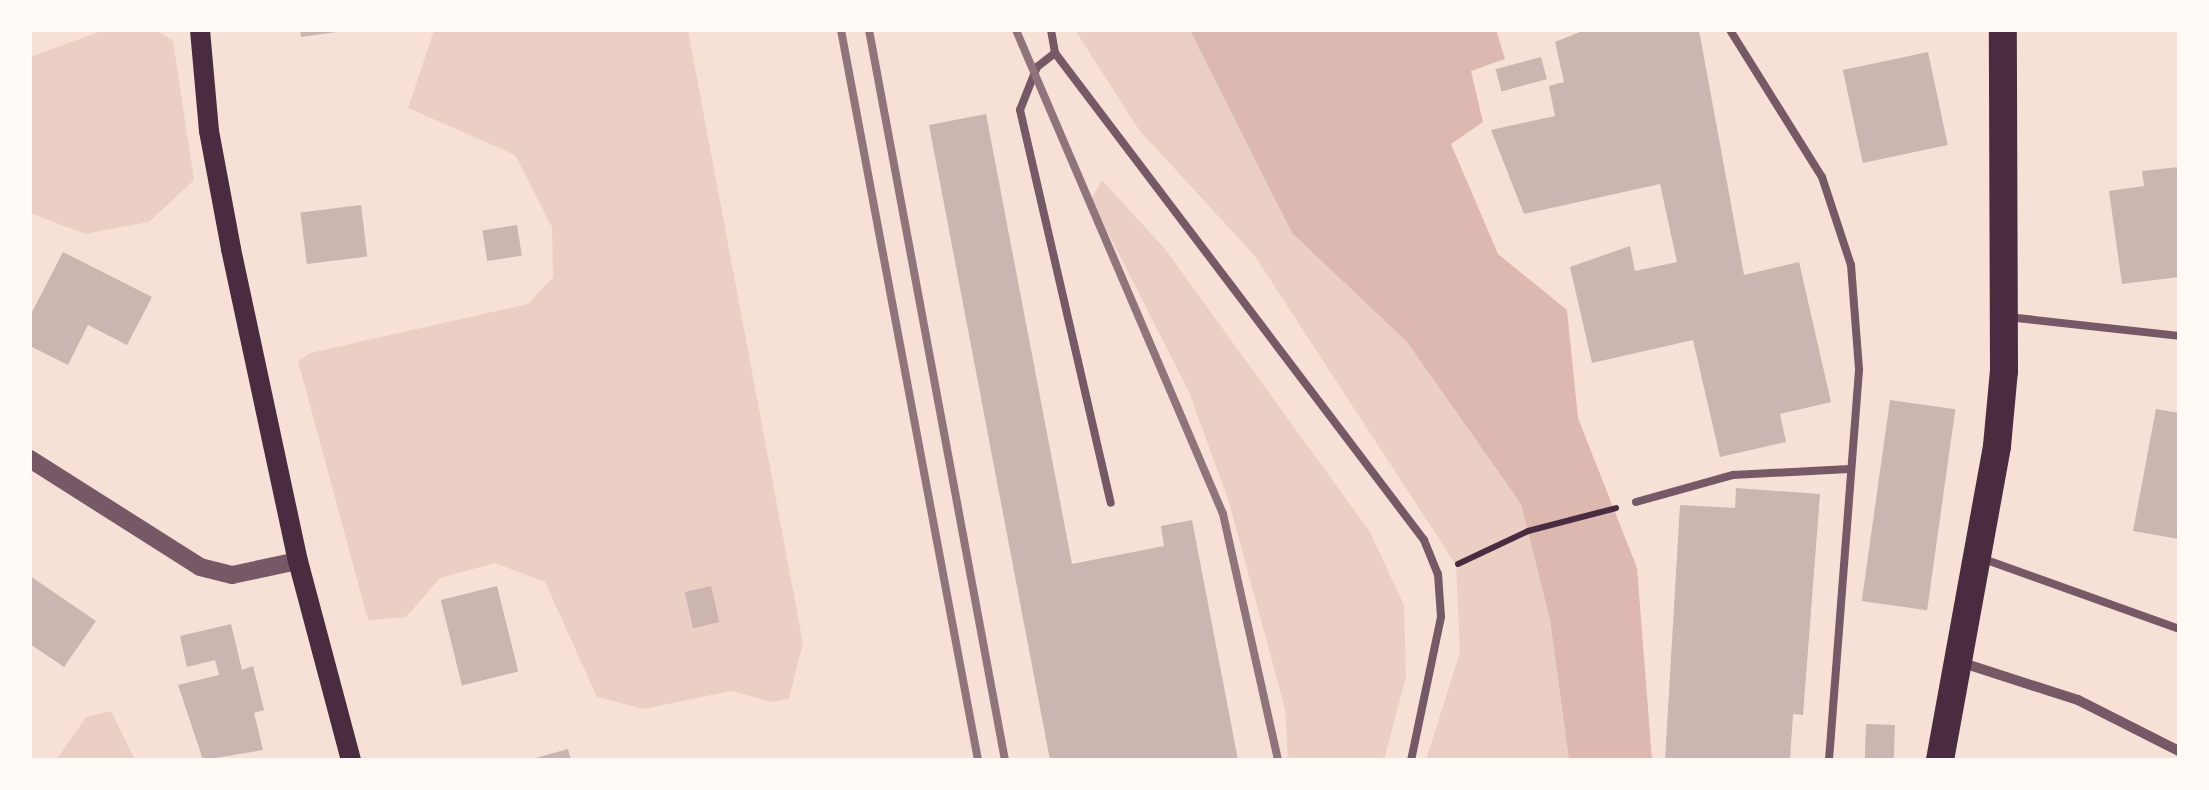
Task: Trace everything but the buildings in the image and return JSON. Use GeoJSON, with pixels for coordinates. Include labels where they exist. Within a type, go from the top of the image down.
{"type":"FeatureCollection","features":[{"type":"Feature","properties":{"kind":"highway"},"geometry":{"type":"LineString","coordinates":[[1940,760],[1997,446],[2009,31]]}},
{"type":"Feature","properties":{"kind":"main road"},"geometry":{"type":"LineString","coordinates":[[200,30],[209,131],[230,248],[298,561],[352,760]]}},
{"type":"Feature","properties":{"kind":"street"},"geometry":{"type":"LineString","coordinates":[[30,459],[200,568],[232,575],[298,561]]}},
{"type":"Feature","properties":{"kind":"street"},"geometry":{"type":"LineString","coordinates":[[1959,661],[2078,700],[2179,751]]}},
{"type":"Feature","properties":{"kind":"lane"},"geometry":{"type":"LineString","coordinates":[[1051,30],[1054,54],[1375,468],[1424,540],[1438,574],[1441,618],[1411,760]]}},
{"type":"Feature","properties":{"kind":"lane"},"geometry":{"type":"LineString","coordinates":[[1730,30],[1822,177],[1850,264],[1859,370],[1830,760]]}},
{"type":"Feature","properties":{"kind":"lane"},"geometry":{"type":"LineString","coordinates":[[1054,54],[1038,67],[1020,110],[1111,503]]}},
{"type":"Feature","properties":{"kind":"lane"},"geometry":{"type":"LineString","coordinates":[[2003,316],[2179,336]]}},
{"type":"Feature","properties":{"kind":"lane"},"geometry":{"type":"LineString","coordinates":[[1636,502],[1733,475],[1849,469]]}},
{"type":"Feature","properties":{"kind":"lane"},"geometry":{"type":"LineString","coordinates":[[1977,557],[2179,630]]}},
{"type":"Feature","properties":{"kind":"path"},"geometry":{"type":"LineString","coordinates":[[1438,574],[1528,532],[1614,509]]}},
{"type":"Feature","properties":{"kind":"shaded area"},"geometry":{"type":"Polygon","coordinates":[[[104,30],[156,30],[173,41],[194,180],[149,222],[85,234],[30,213],[30,57],[104,30]]]}},
{"type":"Feature","properties":{"kind":"shaded area"},"geometry":{"type":"Polygon","coordinates":[[[434,30],[688,30],[803,643],[789,699],[772,702],[731,691],[644,709],[597,697],[545,582],[495,563],[440,578],[406,617],[368,620],[298,361],[310,353],[528,304],[553,277],[552,227],[515,155],[408,108],[434,30]]]}},
{"type":"Feature","properties":{"kind":"shaded area"},"geometry":{"type":"Polygon","coordinates":[[[1075,30],[1190,30],[1292,233],[1407,342],[1521,504],[1550,620],[1569,760],[1426,760],[1460,652],[1456,565],[1254,255],[1139,130],[1075,30]]]}},
{"type":"Feature","properties":{"kind":"shaded area"},"geometry":{"type":"Polygon","coordinates":[[[1190,30],[1496,30],[1505,59],[1471,71],[1483,122],[1451,144],[1498,254],[1567,310],[1578,418],[1637,568],[1652,760],[1569,760],[1550,620],[1521,504],[1407,342],[1292,233],[1190,30]]]}},
{"type":"Feature","properties":{"kind":"shaded area"},"geometry":{"type":"Polygon","coordinates":[[[1102,180],[1165,249],[1370,532],[1404,605],[1406,677],[1384,760],[1288,760],[1285,709],[1229,502],[1189,392],[1091,199],[1102,180]]]}},
{"type":"Feature","properties":{"kind":"shaded area"},"geometry":{"type":"Polygon","coordinates":[[[111,711],[135,760],[56,760],[86,717],[111,711]]]}},
{"type":"Feature","properties":{"kind":"railway"},"geometry":{"type":"LineString","coordinates":[[841,30],[978,760]]}},
{"type":"Feature","properties":{"kind":"railway"},"geometry":{"type":"LineString","coordinates":[[869,30],[1005,760]]}},
{"type":"Feature","properties":{"kind":"railway"},"geometry":{"type":"LineString","coordinates":[[1016,30],[1223,514],[1278,760]]}}]}
